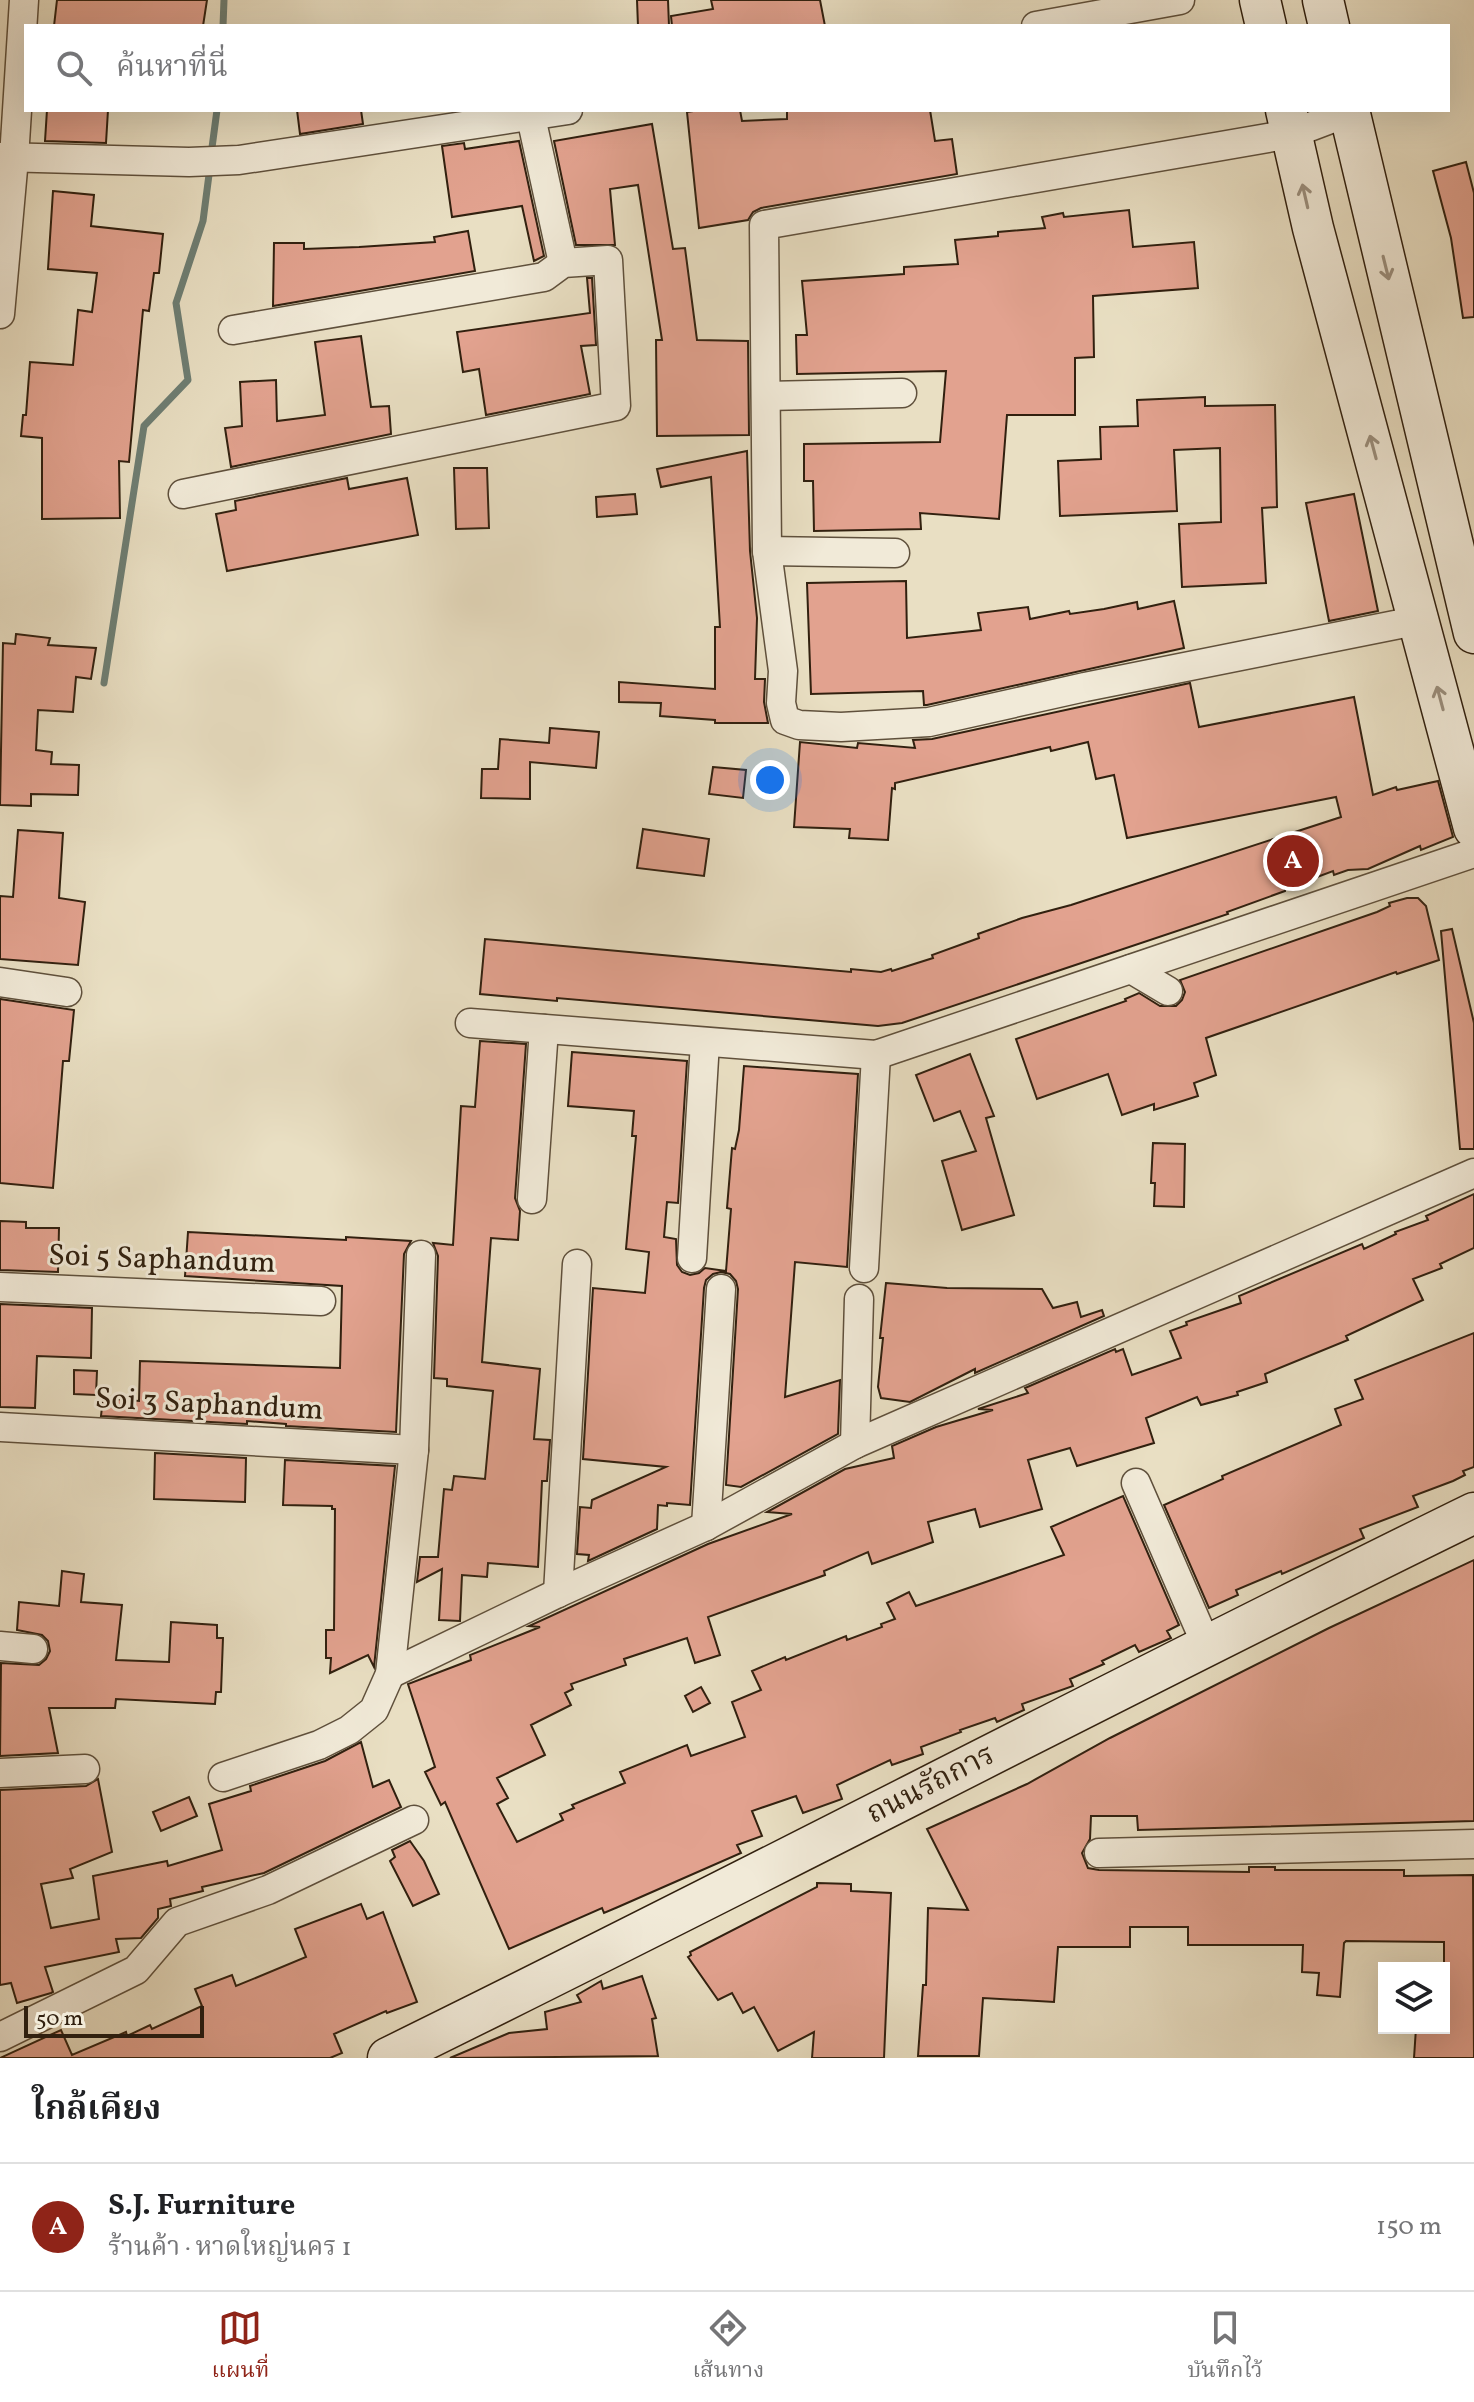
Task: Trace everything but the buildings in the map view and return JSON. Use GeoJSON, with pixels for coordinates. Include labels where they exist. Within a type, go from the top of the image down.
{"type":"FeatureCollection","features":[{"type":"Feature","properties":{"kind":"main road"},"geometry":{"type":"LineString","coordinates":[[1260,0],[1266,24]]}},
{"type":"Feature","properties":{"kind":"main road"},"geometry":{"type":"LineString","coordinates":[[1323,0],[1329,24]]}},
{"type":"Feature","properties":{"kind":"main road"},"geometry":{"type":"LineString","coordinates":[[1349,112],[1474,633]]}},
{"type":"Feature","properties":{"kind":"main road"},"geometry":{"type":"LineString","coordinates":[[1289,122],[1313,228],[1474,828]]}},
{"type":"Feature","properties":{"kind":"main road","name":"ถนนรัถการ"},"geometry":{"type":"LineString","coordinates":[[388,2058],[646,1931],[1206,1644],[1474,1513]]}},
{"type":"Feature","properties":{"kind":"street"},"geometry":{"type":"LineString","coordinates":[[1047,24],[1180,0]]}},
{"type":"Feature","properties":{"kind":"street"},"geometry":{"type":"LineString","coordinates":[[0,314],[16,10]]}},
{"type":"Feature","properties":{"kind":"street"},"geometry":{"type":"LineString","coordinates":[[7,158],[189,162],[239,160],[557,112]]}},
{"type":"Feature","properties":{"kind":"street"},"geometry":{"type":"LineString","coordinates":[[1344,112],[764,225],[767,551],[783,671],[782,712],[785,720],[799,725],[841,727],[929,722],[1085,687],[1420,620]]}},
{"type":"Feature","properties":{"kind":"street"},"geometry":{"type":"LineString","coordinates":[[531,117],[563,263]]}},
{"type":"Feature","properties":{"kind":"street"},"geometry":{"type":"LineString","coordinates":[[183,494],[616,406],[608,260],[563,263],[544,277],[233,330]]}},
{"type":"Feature","properties":{"kind":"street"},"geometry":{"type":"LineString","coordinates":[[766,396],[902,393]]}},
{"type":"Feature","properties":{"kind":"street"},"geometry":{"type":"LineString","coordinates":[[767,551],[895,553]]}},
{"type":"Feature","properties":{"kind":"street"},"geometry":{"type":"LineString","coordinates":[[470,1023],[876,1055],[1474,853]]}},
{"type":"Feature","properties":{"kind":"street"},"geometry":{"type":"LineString","coordinates":[[1131,969],[1168,991]]}},
{"type":"Feature","properties":{"kind":"street"},"geometry":{"type":"LineString","coordinates":[[0,982],[67,992]]}},
{"type":"Feature","properties":{"kind":"street"},"geometry":{"type":"LineString","coordinates":[[532,1199],[544,1029]]}},
{"type":"Feature","properties":{"kind":"street"},"geometry":{"type":"LineString","coordinates":[[692,1258],[705,1042]]}},
{"type":"Feature","properties":{"kind":"street"},"geometry":{"type":"LineString","coordinates":[[864,1268],[876,1055]]}},
{"type":"Feature","properties":{"kind":"street"},"geometry":{"type":"LineString","coordinates":[[390,1674],[706,1526],[855,1444],[1474,1173]]}},
{"type":"Feature","properties":{"kind":"street"},"geometry":{"type":"LineString","coordinates":[[223,1777],[292,1755],[349,1730],[374,1710],[390,1674],[414,1450],[421,1255]]}},
{"type":"Feature","properties":{"kind":"street"},"geometry":{"type":"LineString","coordinates":[[558,1593],[577,1264]]}},
{"type":"Feature","properties":{"kind":"street","name":"Soi 5 Saphandum"},"geometry":{"type":"LineString","coordinates":[[0,1287],[321,1301]]}},
{"type":"Feature","properties":{"kind":"street"},"geometry":{"type":"LineString","coordinates":[[706,1526],[721,1289]]}},
{"type":"Feature","properties":{"kind":"street"},"geometry":{"type":"LineString","coordinates":[[855,1444],[859,1299]]}},
{"type":"Feature","properties":{"kind":"street","name":"Soi 3 Saphandum"},"geometry":{"type":"LineString","coordinates":[[0,1427],[414,1450]]}},
{"type":"Feature","properties":{"kind":"street"},"geometry":{"type":"LineString","coordinates":[[1136,1483],[1206,1644]]}},
{"type":"Feature","properties":{"kind":"street"},"geometry":{"type":"LineString","coordinates":[[0,1646],[33,1649]]}},
{"type":"Feature","properties":{"kind":"street"},"geometry":{"type":"LineString","coordinates":[[0,1773],[85,1769]]}},
{"type":"Feature","properties":{"kind":"street"},"geometry":{"type":"LineString","coordinates":[[0,2031],[136,1970],[177,1922],[268,1890],[414,1820]]}},
{"type":"Feature","properties":{"kind":"street"},"geometry":{"type":"LineString","coordinates":[[1099,1853],[1474,1844]]}},
{"type":"Feature","properties":{"kind":"street"},"geometry":{"type":"LineString","coordinates":[[0,2044],[4,2058]]}},
{"type":"Feature","properties":{"kind":"waterway"},"geometry":{"type":"LineString","coordinates":[[223,24],[224,0]]}},
{"type":"Feature","properties":{"kind":"waterway"},"geometry":{"type":"LineString","coordinates":[[211,155],[217,112]]}},
{"type":"Feature","properties":{"kind":"waterway"},"geometry":{"type":"LineString","coordinates":[[104,683],[144,426],[188,380],[176,303],[203,221],[210,167]]}},
{"type":"Feature","properties":{"kind":"place","name":"S.J. Furniture"},"geometry":{"type":"Point","coordinates":[1293,861]}}]}
